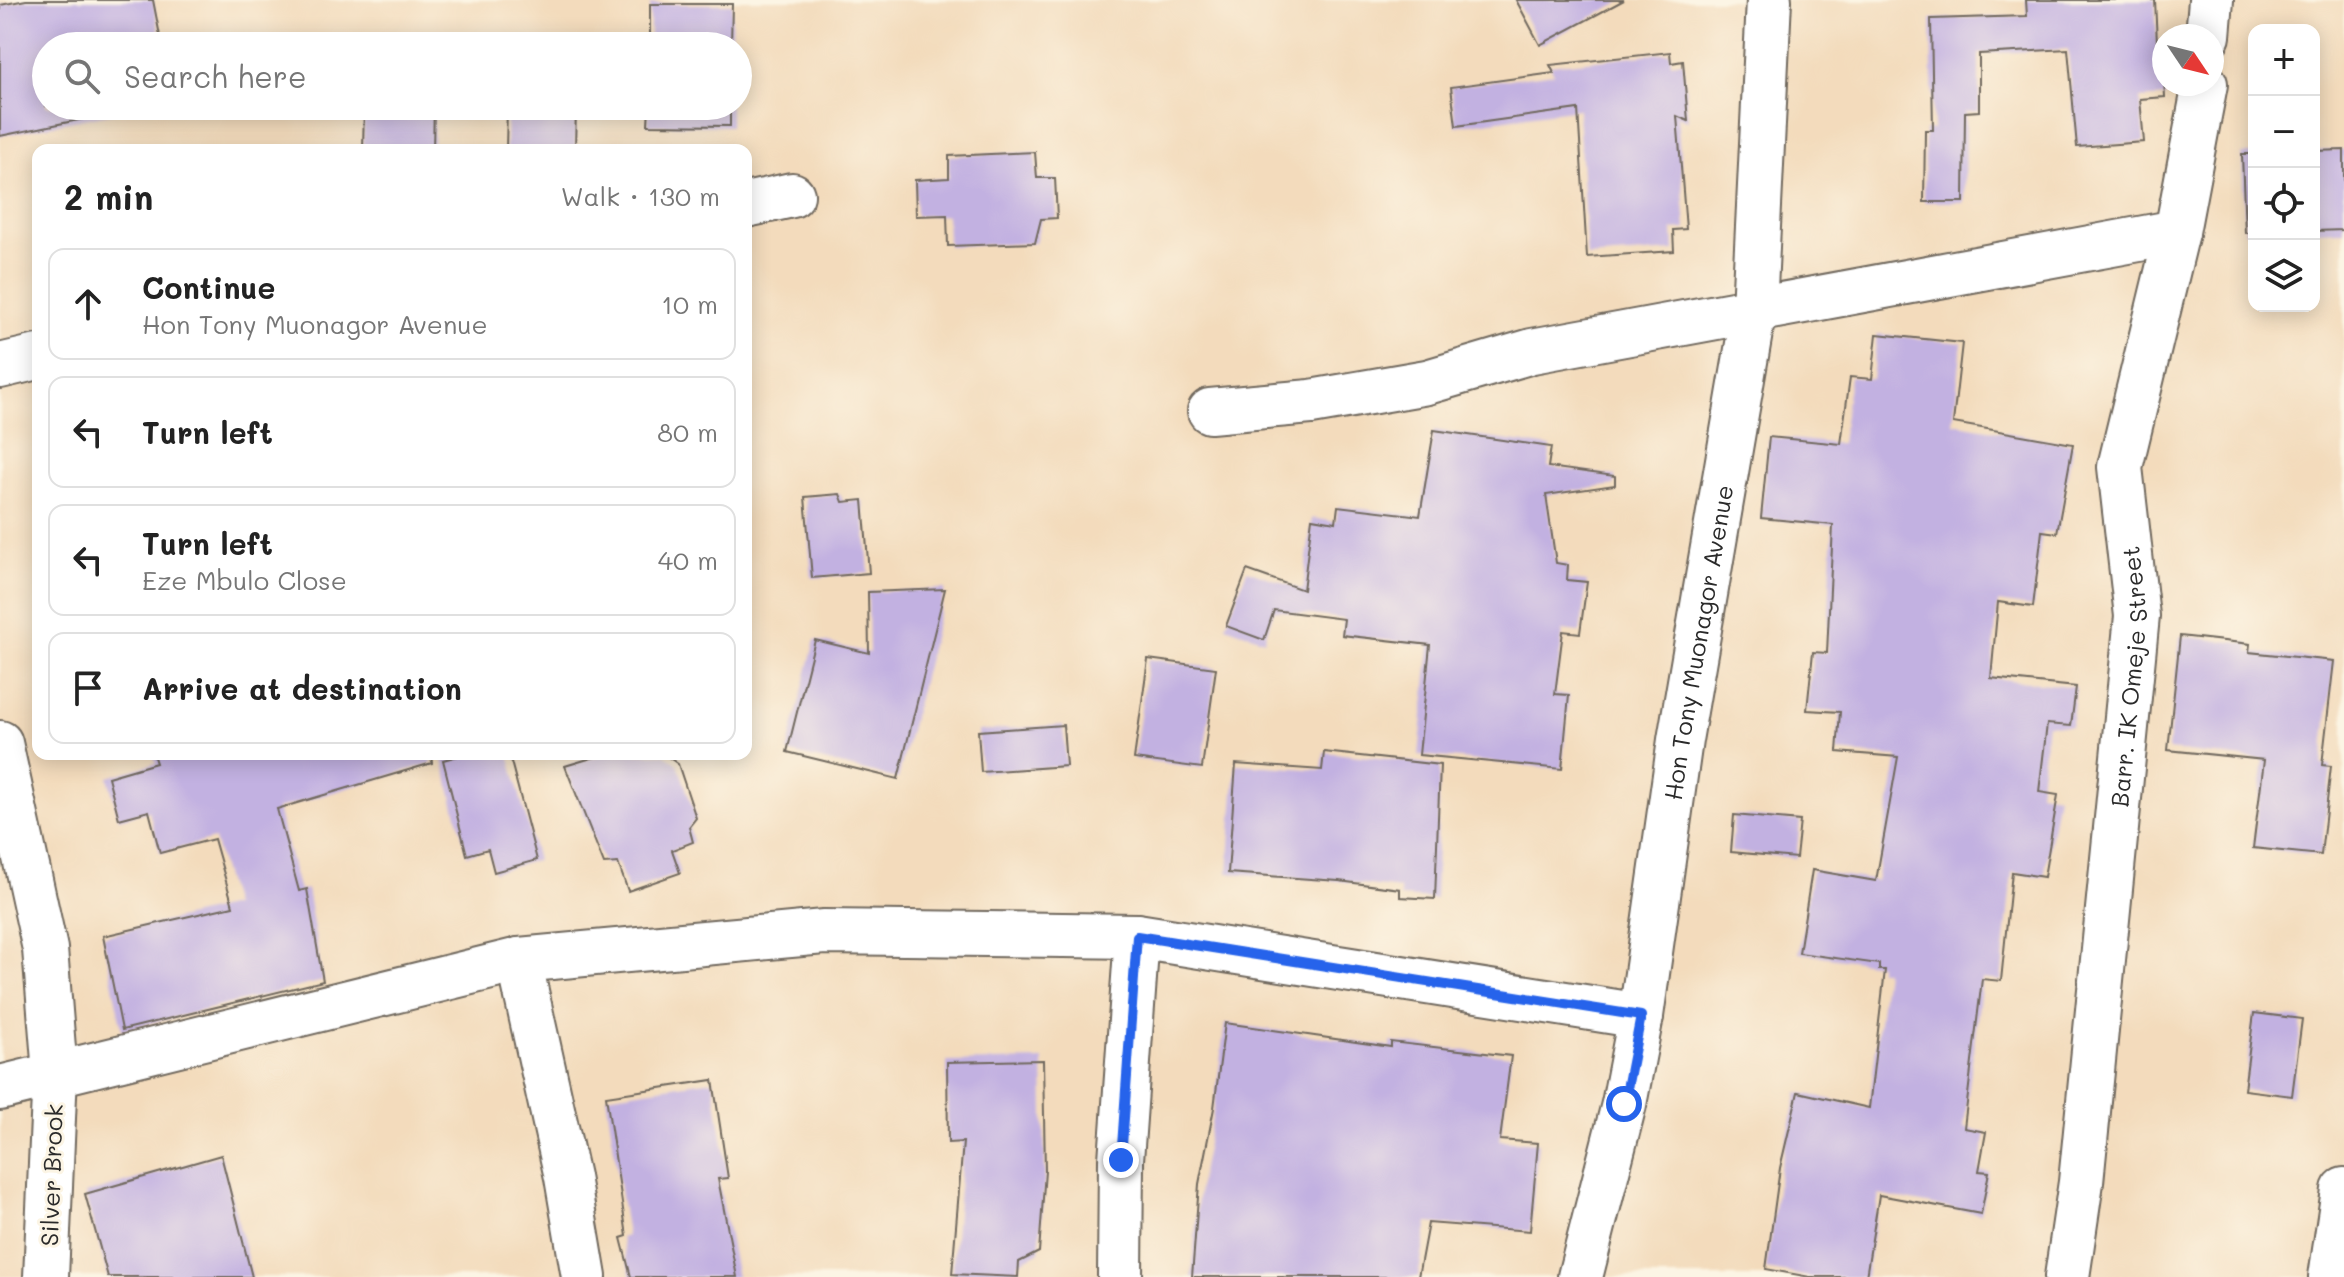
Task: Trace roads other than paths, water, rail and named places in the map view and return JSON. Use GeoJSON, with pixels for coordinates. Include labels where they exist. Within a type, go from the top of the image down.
{"type":"FeatureCollection","features":[{"type":"Feature","properties":{"kind":"street","name":"Hon Tony Muonagor Avenue"},"geometry":{"type":"LineString","coordinates":[[1580,1277],[1624,1104],[1641,1016],[1680,740],[1754,309],[1769,0]]}},
{"type":"Feature","properties":{"kind":"street"},"geometry":{"type":"LineString","coordinates":[[2209,24],[2211,0]]}},
{"type":"Feature","properties":{"kind":"street","name":"Barr. IK Omeje Street"},"geometry":{"type":"LineString","coordinates":[[2067,1277],[2081,1182],[2137,616],[2120,467],[2177,232],[2203,96]]}},
{"type":"Feature","properties":{"kind":"street"},"geometry":{"type":"LineString","coordinates":[[752,204],[792,195]]}},
{"type":"Feature","properties":{"kind":"street"},"geometry":{"type":"LineString","coordinates":[[1210,411],[1311,402],[1427,382],[1532,351],[2177,232]]}},
{"type":"Feature","properties":{"kind":"street"},"geometry":{"type":"LineString","coordinates":[[0,366],[32,358]]}},
{"type":"Feature","properties":{"kind":"street","name":"Silver Brook"},"geometry":{"type":"LineString","coordinates":[[0,743],[45,949],[55,1073],[46,1277]]}},
{"type":"Feature","properties":{"kind":"street"},"geometry":{"type":"LineString","coordinates":[[0,1088],[519,960],[824,932],[1137,936],[1641,1016]]}},
{"type":"Feature","properties":{"kind":"street"},"geometry":{"type":"LineString","coordinates":[[1120,1277],[1121,1160],[1137,936]]}},
{"type":"Feature","properties":{"kind":"street"},"geometry":{"type":"LineString","coordinates":[[519,960],[567,1177],[584,1277]]}},
{"type":"Feature","properties":{"kind":"street"},"geometry":{"type":"LineString","coordinates":[[2331,1277],[2344,1190]]}}]}
